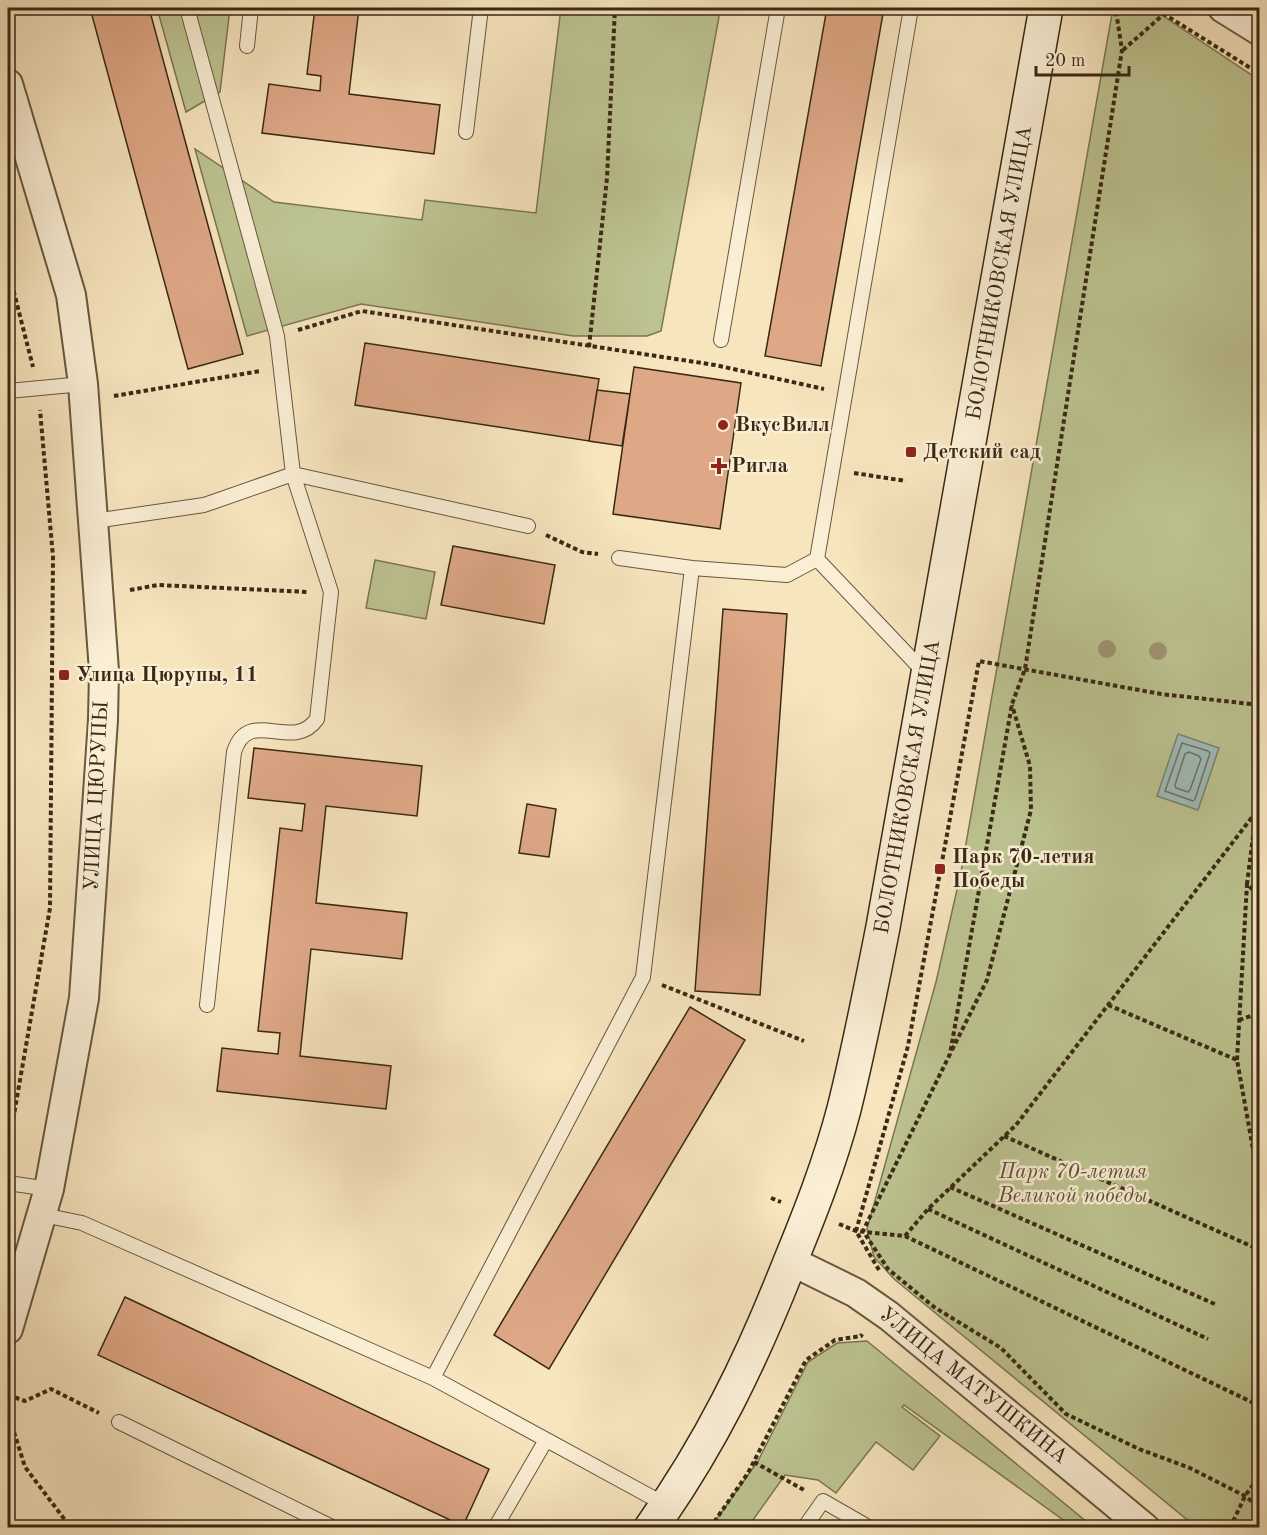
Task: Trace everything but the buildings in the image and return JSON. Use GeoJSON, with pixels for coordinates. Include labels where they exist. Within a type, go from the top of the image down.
{"type":"FeatureCollection","features":[{"type":"Feature","properties":{"kind":"street","name":"БОЛОТНИКОВСКАЯ УЛИЦА"},"geometry":{"type":"LineString","coordinates":[[659,1516],[689,1473],[748,1363],[811,1213],[843,1111],[861,1039],[884,927],[1046,8]]}},
{"type":"Feature","properties":{"kind":"street"},"geometry":{"type":"LineString","coordinates":[[1223,8],[1260,31]]}},
{"type":"Feature","properties":{"kind":"street","name":"УЛИЦА ЦЮРУПЫ"},"geometry":{"type":"LineString","coordinates":[[8,84],[71,295],[83,384],[104,671],[84,998],[46,1202],[8,1329]]}},
{"type":"Feature","properties":{"kind":"street","name":"УЛИЦА МАТУШКИНА"},"geometry":{"type":"LineString","coordinates":[[791,1261],[856,1293],[876,1306],[1145,1527]]}},
{"type":"Feature","properties":{"kind":"lane"},"geometry":{"type":"LineString","coordinates":[[187,8],[277,336],[293,474],[331,592],[317,719],[312,727],[295,734],[260,730],[246,732],[238,740],[234,752],[207,1005]]}},
{"type":"Feature","properties":{"kind":"lane"},"geometry":{"type":"LineString","coordinates":[[247,46],[251,8]]}},
{"type":"Feature","properties":{"kind":"lane"},"geometry":{"type":"LineString","coordinates":[[466,132],[481,8]]}},
{"type":"Feature","properties":{"kind":"lane"},"geometry":{"type":"LineString","coordinates":[[721,340],[778,8]]}},
{"type":"Feature","properties":{"kind":"lane"},"geometry":{"type":"LineString","coordinates":[[818,559],[911,8]]}},
{"type":"Feature","properties":{"kind":"lane"},"geometry":{"type":"LineString","coordinates":[[8,391],[83,384]]}},
{"type":"Feature","properties":{"kind":"lane"},"geometry":{"type":"LineString","coordinates":[[94,521],[204,505],[293,474],[528,526]]}},
{"type":"Feature","properties":{"kind":"lane"},"geometry":{"type":"LineString","coordinates":[[619,558],[692,568],[787,575],[818,559]]}},
{"type":"Feature","properties":{"kind":"lane"},"geometry":{"type":"LineString","coordinates":[[818,559],[928,677]]}},
{"type":"Feature","properties":{"kind":"lane"},"geometry":{"type":"LineString","coordinates":[[433,1378],[643,977],[692,568]]}},
{"type":"Feature","properties":{"kind":"lane"},"geometry":{"type":"LineString","coordinates":[[8,1183],[82,1223],[433,1378],[546,1440],[659,1516]]}},
{"type":"Feature","properties":{"kind":"lane"},"geometry":{"type":"LineString","coordinates":[[119,1422],[334,1527]]}},
{"type":"Feature","properties":{"kind":"lane"},"geometry":{"type":"LineString","coordinates":[[495,1527],[546,1440]]}},
{"type":"Feature","properties":{"kind":"lane"},"geometry":{"type":"LineString","coordinates":[[804,1527],[823,1501],[870,1527]]}},
{"type":"Feature","properties":{"kind":"path"},"geometry":{"type":"LineString","coordinates":[[589,346],[607,178],[615,8]]}},
{"type":"Feature","properties":{"kind":"path"},"geometry":{"type":"LineString","coordinates":[[950,1053],[1012,704],[1025,669],[1122,50],[1116,10],[1122,8]]}},
{"type":"Feature","properties":{"kind":"path"},"geometry":{"type":"LineString","coordinates":[[1149,8],[1164,14],[1260,74]]}},
{"type":"Feature","properties":{"kind":"path"},"geometry":{"type":"LineString","coordinates":[[1122,50],[1164,14]]}},
{"type":"Feature","properties":{"kind":"path"},"geometry":{"type":"LineString","coordinates":[[8,269],[38,388],[53,557],[50,908],[8,1149]]}},
{"type":"Feature","properties":{"kind":"path"},"geometry":{"type":"LineString","coordinates":[[277,336],[362,311],[715,365],[845,393]]}},
{"type":"Feature","properties":{"kind":"path"},"geometry":{"type":"LineString","coordinates":[[114,396],[281,367]]}},
{"type":"Feature","properties":{"kind":"path"},"geometry":{"type":"LineString","coordinates":[[832,469],[906,481]]}},
{"type":"Feature","properties":{"kind":"path"},"geometry":{"type":"LineString","coordinates":[[528,526],[582,552],[619,558]]}},
{"type":"Feature","properties":{"kind":"path"},"geometry":{"type":"LineString","coordinates":[[130,590],[158,585],[331,592]]}},
{"type":"Feature","properties":{"kind":"path"},"geometry":{"type":"LineString","coordinates":[[710,1527],[754,1462],[806,1360],[835,1340],[861,1336],[888,1287],[856,1231],[908,1046],[979,661],[1161,694],[1260,705]]}},
{"type":"Feature","properties":{"kind":"path"},"geometry":{"type":"LineString","coordinates":[[863,1231],[987,980],[1031,810],[1030,766],[1012,704]]}},
{"type":"Feature","properties":{"kind":"path"},"geometry":{"type":"LineString","coordinates":[[1260,798],[1256,812],[1247,884],[1237,1060],[1260,1188]]}},
{"type":"Feature","properties":{"kind":"path"},"geometry":{"type":"LineString","coordinates":[[905,1236],[950,1187],[1016,1125],[1256,812]]}},
{"type":"Feature","properties":{"kind":"path"},"geometry":{"type":"LineString","coordinates":[[1247,884],[1260,897]]}},
{"type":"Feature","properties":{"kind":"path"},"geometry":{"type":"LineString","coordinates":[[643,977],[804,1041]]}},
{"type":"Feature","properties":{"kind":"path"},"geometry":{"type":"LineString","coordinates":[[1108,1005],[1237,1060]]}},
{"type":"Feature","properties":{"kind":"path"},"geometry":{"type":"LineString","coordinates":[[1239,1020],[1260,1013]]}},
{"type":"Feature","properties":{"kind":"path"},"geometry":{"type":"LineString","coordinates":[[1004,1136],[1260,1250]]}},
{"type":"Feature","properties":{"kind":"path"},"geometry":{"type":"LineString","coordinates":[[950,1187],[1217,1305]]}},
{"type":"Feature","properties":{"kind":"path"},"geometry":{"type":"LineString","coordinates":[[928,1209],[1208,1339]]}},
{"type":"Feature","properties":{"kind":"path"},"geometry":{"type":"LineString","coordinates":[[856,1231],[905,1236],[1260,1406]]}},
{"type":"Feature","properties":{"kind":"path"},"geometry":{"type":"LineString","coordinates":[[863,1231],[888,1269],[934,1307],[1001,1348],[1066,1414],[1139,1449],[1190,1468],[1245,1496],[1260,1508]]}},
{"type":"Feature","properties":{"kind":"path"},"geometry":{"type":"LineString","coordinates":[[8,1395],[25,1401],[51,1389],[119,1422]]}},
{"type":"Feature","properties":{"kind":"path"},"geometry":{"type":"LineString","coordinates":[[14,1432],[26,1467],[71,1527]]}},
{"type":"Feature","properties":{"kind":"path"},"geometry":{"type":"LineString","coordinates":[[754,1462],[823,1501]]}},
{"type":"Feature","properties":{"kind":"path"},"geometry":{"type":"LineString","coordinates":[[1230,1527],[1245,1496],[1260,1475]]}},
{"type":"Feature","properties":{"kind":"green space"},"geometry":{"type":"Polygon","coordinates":[[[157,8],[230,8],[220,92],[186,112],[157,8]]]}},
{"type":"Feature","properties":{"kind":"green space"},"geometry":{"type":"Polygon","coordinates":[[[561,8],[714,8],[719,17],[661,331],[647,336],[573,336],[361,304],[247,336],[195,149],[274,202],[422,220],[425,200],[536,213],[561,8]]]}},
{"type":"Feature","properties":{"kind":"green space","name":"Парк 70-летия Великой победы"},"geometry":{"type":"Polygon","coordinates":[[[1113,8],[1151,8],[1259,80],[1259,1527],[1196,1527],[894,1279],[874,1257],[867,1229],[936,982],[961,872],[1113,8]]]}},
{"type":"Feature","properties":{"kind":"green space"},"geometry":{"type":"Polygon","coordinates":[[[375,560],[435,572],[426,619],[366,608],[375,560]]]}},
{"type":"Feature","properties":{"kind":"green space"},"geometry":{"type":"Polygon","coordinates":[[[867,1341],[1093,1527],[1073,1527],[904,1405],[902,1407],[940,1436],[913,1470],[876,1442],[836,1493],[818,1480],[785,1475],[748,1527],[711,1527],[758,1461],[808,1362],[837,1343],[867,1341]]]}},
{"type":"Feature","properties":{"kind":"water"},"geometry":{"type":"Polygon","coordinates":[[[1178,734],[1219,748],[1198,810],[1157,796],[1178,734]]]}},
{"type":"Feature","properties":{"kind":"place","name":"ВкусВилл"},"geometry":{"type":"Point","coordinates":[723,425]}},
{"type":"Feature","properties":{"kind":"place","name":"Детский сад"},"geometry":{"type":"Point","coordinates":[911,452]}},
{"type":"Feature","properties":{"kind":"place","name":"Ригла"},"geometry":{"type":"Point","coordinates":[719,466]}},
{"type":"Feature","properties":{"kind":"place","name":"Улица Цюрупы, 11"},"geometry":{"type":"Point","coordinates":[64,675]}},
{"type":"Feature","properties":{"kind":"place","name":"Парк 70-летия Победы"},"geometry":{"type":"Point","coordinates":[940,869]}}]}
